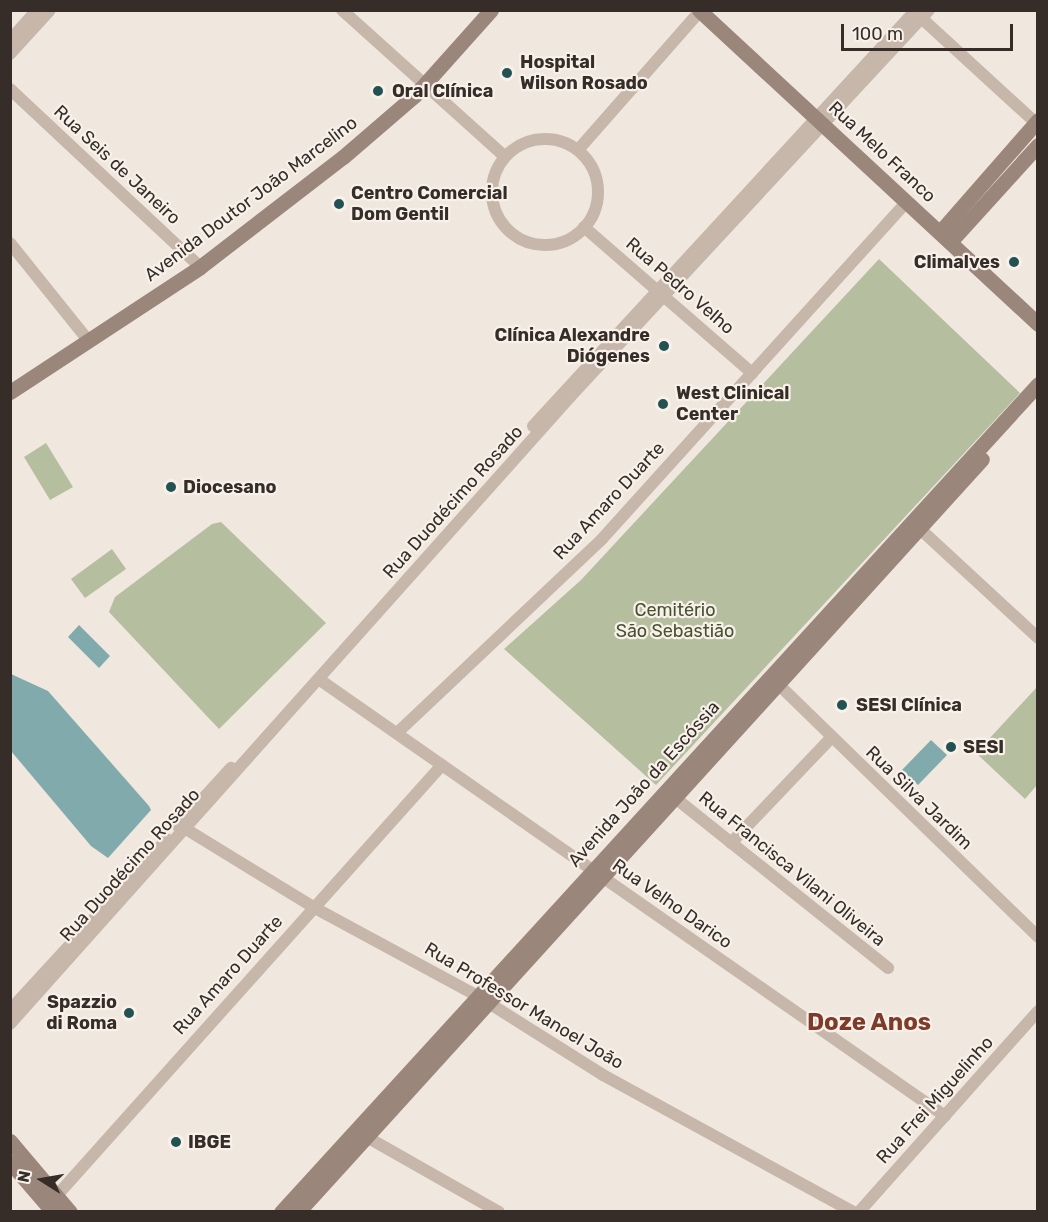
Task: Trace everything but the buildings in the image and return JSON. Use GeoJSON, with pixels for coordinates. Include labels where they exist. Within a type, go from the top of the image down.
{"type":"FeatureCollection","features":[{"type":"Feature","properties":{"kind":"main road","name":"Avenida Doutor João Marcelino"},"geometry":{"type":"LineString","coordinates":[[10,392],[200,267],[342,157],[424,85],[491,10]]}},
{"type":"Feature","properties":{"kind":"main road","name":"Rua Melo Franco"},"geometry":{"type":"LineString","coordinates":[[700,11],[1038,324]]}},
{"type":"Feature","properties":{"kind":"main road"},"geometry":{"type":"LineString","coordinates":[[945,237],[1036,121]]}},
{"type":"Feature","properties":{"kind":"main road"},"geometry":{"type":"LineString","coordinates":[[945,237],[1038,145]]}},
{"type":"Feature","properties":{"kind":"main road","name":"Avenida João da Escóssia"},"geometry":{"type":"LineString","coordinates":[[280,1212],[597,874],[1038,384]]}},
{"type":"Feature","properties":{"kind":"main road","name":"Avenida João da Escóssia"},"geometry":{"type":"LineString","coordinates":[[597,874],[674,797],[1038,399]]}},
{"type":"Feature","properties":{"kind":"main road","name":"Avenida João da Escóssia"},"geometry":{"type":"LineString","coordinates":[[298,1212],[481,998]]}},
{"type":"Feature","properties":{"kind":"main road"},"geometry":{"type":"LineString","coordinates":[[10,1141],[50,1206]]}},
{"type":"Feature","properties":{"kind":"main road"},"geometry":{"type":"LineString","coordinates":[[10,1162],[50,1206],[70,1212]]}},
{"type":"Feature","properties":{"kind":"street"},"geometry":{"type":"LineString","coordinates":[[10,40],[38,10]]}},
{"type":"Feature","properties":{"kind":"street"},"geometry":{"type":"LineString","coordinates":[[10,54],[50,10]]}},
{"type":"Feature","properties":{"kind":"street"},"geometry":{"type":"LineString","coordinates":[[342,10],[505,158]]}},
{"type":"Feature","properties":{"kind":"street"},"geometry":{"type":"LineString","coordinates":[[578,150],[700,11]]}},
{"type":"Feature","properties":{"kind":"street"},"geometry":{"type":"LineString","coordinates":[[919,12],[1036,121]]}},
{"type":"Feature","properties":{"kind":"street","name":"Rua Duodécimo Rosado"},"geometry":{"type":"LineString","coordinates":[[10,1024],[183,827],[661,293],[919,12]]}},
{"type":"Feature","properties":{"kind":"street","name":"Rua Seis de Janeiro"},"geometry":{"type":"LineString","coordinates":[[10,89],[200,267]]}},
{"type":"Feature","properties":{"kind":"street"},"geometry":{"type":"LineString","coordinates":[[544,138],[562,141],[578,150],[589,162],[598,187],[594,212],[584,227],[567,240],[546,245],[515,235],[500,219],[493,199],[494,177],[505,158],[518,146],[544,138]]}},
{"type":"Feature","properties":{"kind":"street","name":"Rua Amaro Duarte"},"geometry":{"type":"LineString","coordinates":[[397,733],[602,539],[907,201]]}},
{"type":"Feature","properties":{"kind":"street","name":"Rua Pedro Velho"},"geometry":{"type":"LineString","coordinates":[[584,227],[752,373]]}},
{"type":"Feature","properties":{"kind":"street"},"geometry":{"type":"LineString","coordinates":[[10,243],[88,340]]}},
{"type":"Feature","properties":{"kind":"street","name":"Rua Duodécimo Rosado"},"geometry":{"type":"LineString","coordinates":[[10,1010],[320,680],[661,293]]}},
{"type":"Feature","properties":{"kind":"street"},"geometry":{"type":"LineString","coordinates":[[920,528],[1038,638]]}},
{"type":"Feature","properties":{"kind":"street","name":"Rua Velho Darico"},"geometry":{"type":"LineString","coordinates":[[320,680],[945,1116]]}},
{"type":"Feature","properties":{"kind":"street","name":"Rua Silva Jardim"},"geometry":{"type":"LineString","coordinates":[[778,684],[1038,937]]}},
{"type":"Feature","properties":{"kind":"street"},"geometry":{"type":"LineString","coordinates":[[731,843],[831,738]]}},
{"type":"Feature","properties":{"kind":"street","name":"Rua Amaro Duarte"},"geometry":{"type":"LineString","coordinates":[[50,1206],[313,907],[442,765]]}},
{"type":"Feature","properties":{"kind":"street","name":"Rua Francisca Vilani Oliveira"},"geometry":{"type":"LineString","coordinates":[[674,797],[888,968]]}},
{"type":"Feature","properties":{"kind":"street","name":"Rua Professor Manoel João"},"geometry":{"type":"LineString","coordinates":[[183,827],[313,907],[481,998],[603,1075],[854,1212]]}},
{"type":"Feature","properties":{"kind":"street","name":"Rua Frei Miguelinho"},"geometry":{"type":"LineString","coordinates":[[859,1212],[1038,1011]]}},
{"type":"Feature","properties":{"kind":"street"},"geometry":{"type":"LineString","coordinates":[[365,1136],[480,1207],[499,1212]]}},
{"type":"Feature","properties":{"kind":"green space","name":"Cemitério São Sebastião"},"geometry":{"type":"Polygon","coordinates":[[[879,259],[1020,393],[656,785],[504,649],[581,580],[879,259]]]}},
{"type":"Feature","properties":{"kind":"green space"},"geometry":{"type":"Polygon","coordinates":[[[46,443],[73,487],[50,500],[24,457],[46,443]]]}},
{"type":"Feature","properties":{"kind":"green space"},"geometry":{"type":"Polygon","coordinates":[[[221,522],[326,623],[219,729],[109,612],[115,597],[212,524],[221,522]]]}},
{"type":"Feature","properties":{"kind":"green space"},"geometry":{"type":"Polygon","coordinates":[[[112,549],[126,569],[85,598],[71,579],[112,549]]]}},
{"type":"Feature","properties":{"kind":"green space"},"geometry":{"type":"Polygon","coordinates":[[[1037,687],[1037,785],[1025,799],[976,753],[1037,687]]]}},
{"type":"Feature","properties":{"kind":"water"},"geometry":{"type":"Polygon","coordinates":[[[79,625],[110,656],[99,668],[68,637],[79,625]]]}},
{"type":"Feature","properties":{"kind":"water"},"geometry":{"type":"Polygon","coordinates":[[[11,674],[48,691],[149,806],[151,810],[108,858],[91,846],[11,751],[11,674]]]}},
{"type":"Feature","properties":{"kind":"water"},"geometry":{"type":"Polygon","coordinates":[[[931,740],[947,755],[918,785],[902,770],[931,740]]]}},
{"type":"Feature","properties":{"kind":"place","name":"Hospital Wilson Rosado"},"geometry":{"type":"Point","coordinates":[507,73]}},
{"type":"Feature","properties":{"kind":"place","name":"Oral Clínica"},"geometry":{"type":"Point","coordinates":[378,91]}},
{"type":"Feature","properties":{"kind":"place","name":"Centro Comercial Dom Gentil"},"geometry":{"type":"Point","coordinates":[339,204]}},
{"type":"Feature","properties":{"kind":"place","name":"Climalves"},"geometry":{"type":"Point","coordinates":[1014,262]}},
{"type":"Feature","properties":{"kind":"place","name":"Clínica Alexandre Diógenes"},"geometry":{"type":"Point","coordinates":[664,346]}},
{"type":"Feature","properties":{"kind":"place","name":"West Clinical Center"},"geometry":{"type":"Point","coordinates":[663,404]}},
{"type":"Feature","properties":{"kind":"place","name":"Diocesano"},"geometry":{"type":"Point","coordinates":[171,487]}},
{"type":"Feature","properties":{"kind":"place","name":"SESI Clínica"},"geometry":{"type":"Point","coordinates":[842,705]}},
{"type":"Feature","properties":{"kind":"place","name":"SESI"},"geometry":{"type":"Point","coordinates":[951,747]}},
{"type":"Feature","properties":{"kind":"place","name":"Spazzio di Roma"},"geometry":{"type":"Point","coordinates":[129,1013]}},
{"type":"Feature","properties":{"kind":"place","name":"IBGE"},"geometry":{"type":"Point","coordinates":[176,1142]}},
{"type":"Feature","properties":{"kind":"district","name":"Doze Anos"},"geometry":{"type":"Point","coordinates":[869,1023]}}]}
